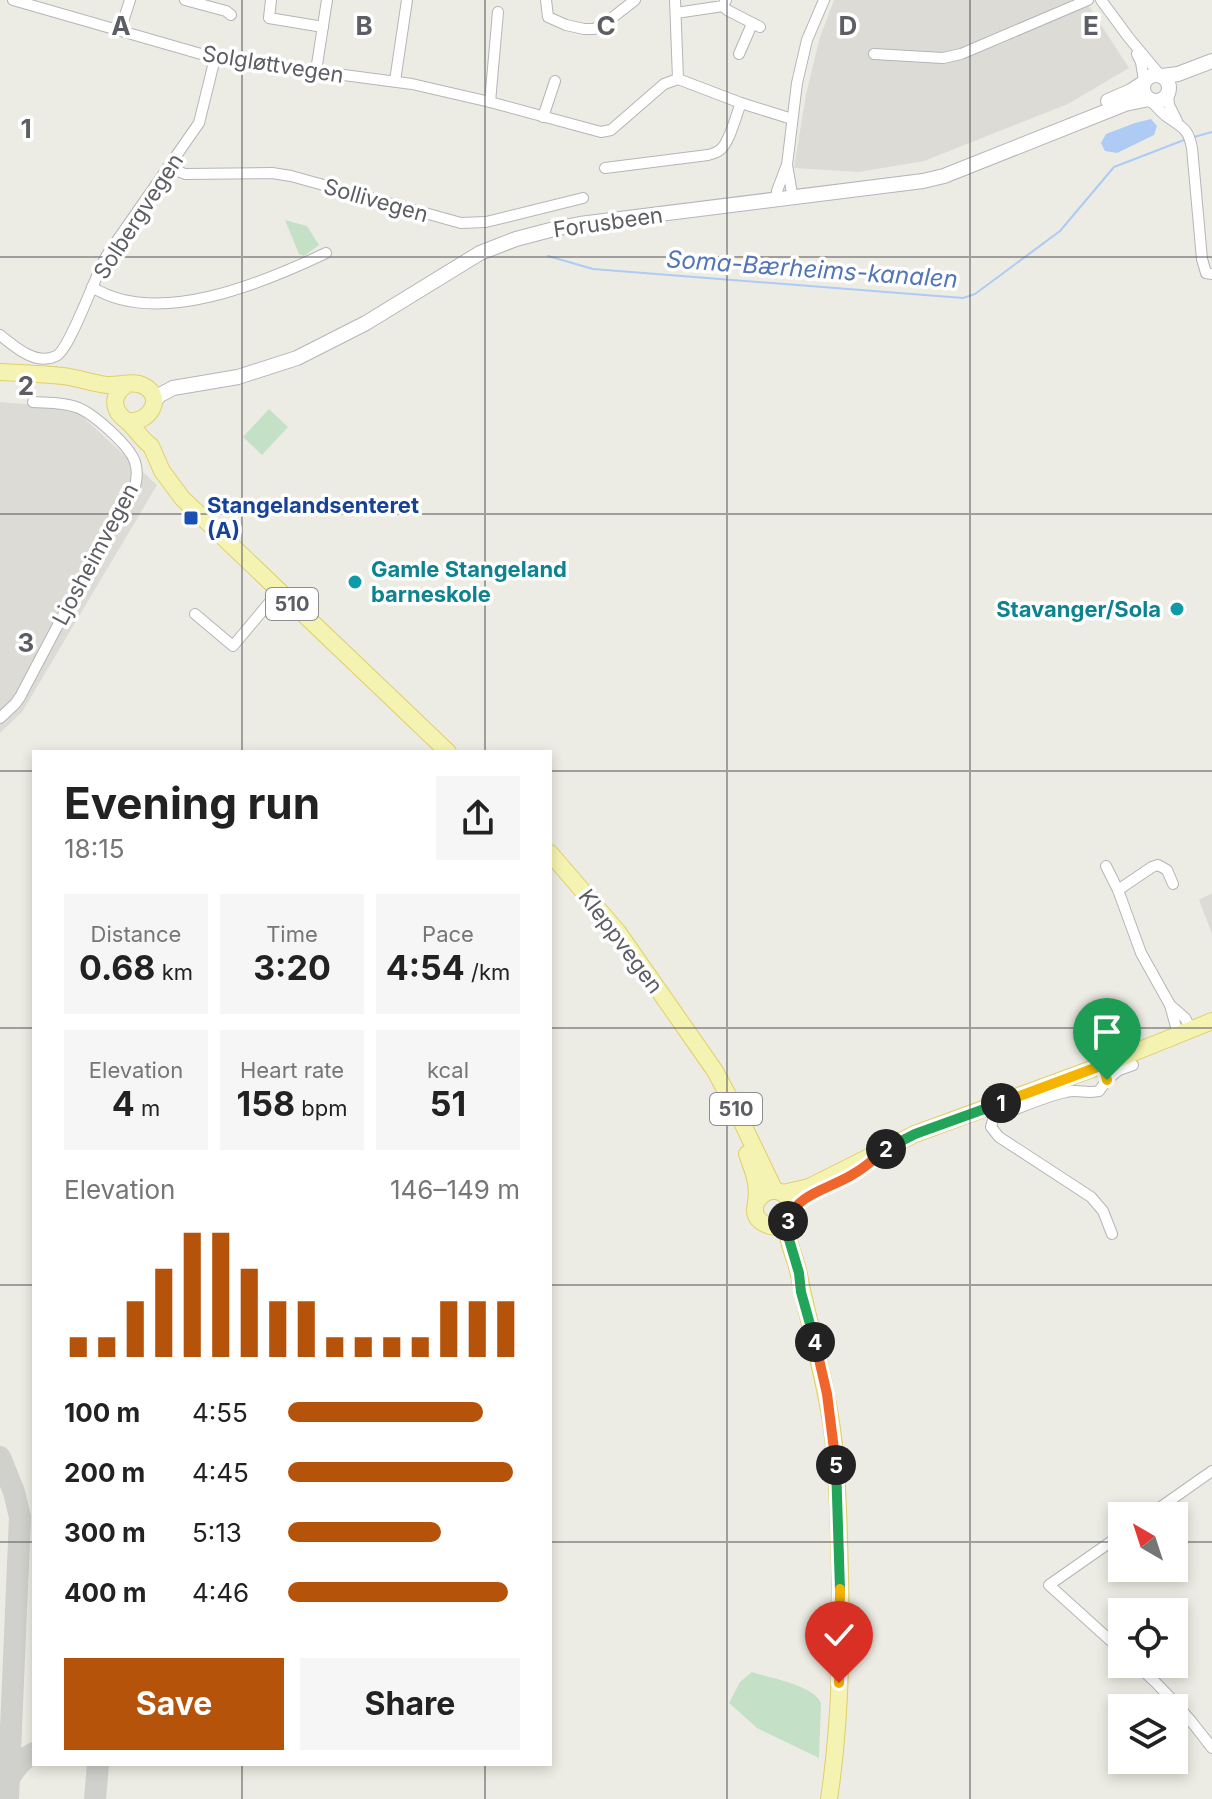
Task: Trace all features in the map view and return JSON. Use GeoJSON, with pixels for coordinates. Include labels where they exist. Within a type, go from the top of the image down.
{"type":"FeatureCollection","features":[{"type":"Feature","properties":{"kind":"main road","name":"Forusbeen"},"geometry":{"type":"LineString","coordinates":[[905,183],[1131,91],[1154,75],[1178,74],[1212,61]]}},
{"type":"Feature","properties":{"kind":"main road","name":"Forusbeen"},"geometry":{"type":"LineString","coordinates":[[153,407],[160,395],[173,388],[238,377],[297,358],[396,306],[472,258],[516,239],[580,224],[793,199],[944,176],[1125,104],[1158,101],[1179,84],[1212,68]]}},
{"type":"Feature","properties":{"kind":"main road"},"geometry":{"type":"LineString","coordinates":[[1161,76],[1167,80],[1168,93]]}},
{"type":"Feature","properties":{"kind":"main road"},"geometry":{"type":"LineString","coordinates":[[1144,82],[1142,89],[1150,100]]}},
{"type":"Feature","properties":{"kind":"main road","name":"Forusbeen"},"geometry":{"type":"LineString","coordinates":[[134,385],[233,369],[335,338]]}},
{"type":"Feature","properties":{"kind":"main road"},"geometry":{"type":"LineString","coordinates":[[0,372],[65,377],[106,385],[134,385],[151,393],[153,407],[148,416],[141,420],[122,416],[115,401],[116,394],[134,385]]}},
{"type":"Feature","properties":{"kind":"main road","name":"510"},"geometry":{"type":"LineString","coordinates":[[0,382],[64,386],[107,399],[151,446],[167,479],[182,498],[446,750]]}},
{"type":"Feature","properties":{"kind":"main road","name":"510"},"geometry":{"type":"LineString","coordinates":[[151,446],[154,438],[153,407]]}},
{"type":"Feature","properties":{"kind":"main road","name":"Kleppvegen"},"geometry":{"type":"LineString","coordinates":[[552,855],[618,932],[715,1071],[779,1192],[788,1198],[788,1236],[827,1394],[835,1449],[840,1564],[839,1683],[829,1799]]}},
{"type":"Feature","properties":{"kind":"main road"},"geometry":{"type":"LineString","coordinates":[[756,1202],[767,1192],[809,1187],[915,1134],[1105,1072],[1212,1021]]}},
{"type":"Feature","properties":{"kind":"main road","name":"Kleppvegen"},"geometry":{"type":"LineString","coordinates":[[687,1033],[754,1173],[758,1191],[757,1216],[780,1242],[801,1292]]}},
{"type":"Feature","properties":{"kind":"main road"},"geometry":{"type":"LineString","coordinates":[[767,1226],[782,1225],[805,1198],[854,1174],[890,1146]]}},
{"type":"Feature","properties":{"kind":"street","name":"Solgløttvegen"},"geometry":{"type":"LineString","coordinates":[[13,0],[215,58],[395,81],[594,130],[614,128],[664,84],[678,79]]}},
{"type":"Feature","properties":{"kind":"street"},"geometry":{"type":"LineString","coordinates":[[120,31],[130,0]]}},
{"type":"Feature","properties":{"kind":"street"},"geometry":{"type":"LineString","coordinates":[[185,0],[231,15]]}},
{"type":"Feature","properties":{"kind":"street"},"geometry":{"type":"LineString","coordinates":[[271,0],[269,18],[323,27]]}},
{"type":"Feature","properties":{"kind":"street"},"geometry":{"type":"LineString","coordinates":[[316,71],[327,0]]}},
{"type":"Feature","properties":{"kind":"street"},"geometry":{"type":"LineString","coordinates":[[395,81],[407,0]]}},
{"type":"Feature","properties":{"kind":"street"},"geometry":{"type":"LineString","coordinates":[[546,0],[548,17],[590,30],[599,28],[635,0]]}},
{"type":"Feature","properties":{"kind":"street"},"geometry":{"type":"LineString","coordinates":[[675,0],[678,79],[792,119]]}},
{"type":"Feature","properties":{"kind":"street"},"geometry":{"type":"LineString","coordinates":[[776,200],[787,165],[801,59],[824,0]]}},
{"type":"Feature","properties":{"kind":"street"},"geometry":{"type":"LineString","coordinates":[[874,54],[943,58],[961,54],[1088,0]]}},
{"type":"Feature","properties":{"kind":"street"},"geometry":{"type":"LineString","coordinates":[[1101,0],[1161,76]]}},
{"type":"Feature","properties":{"kind":"street"},"geometry":{"type":"LineString","coordinates":[[676,13],[724,3],[727,10],[756,25],[739,54]]}},
{"type":"Feature","properties":{"kind":"street"},"geometry":{"type":"LineString","coordinates":[[496,104],[498,12]]}},
{"type":"Feature","properties":{"kind":"street"},"geometry":{"type":"LineString","coordinates":[[1129,38],[1141,62],[1144,82]]}},
{"type":"Feature","properties":{"kind":"street","name":"Solbergvegen"},"geometry":{"type":"LineString","coordinates":[[0,335],[33,357],[56,356],[64,350],[107,255],[203,117],[215,58]]}},
{"type":"Feature","properties":{"kind":"street"},"geometry":{"type":"LineString","coordinates":[[543,117],[555,81]]}},
{"type":"Feature","properties":{"kind":"street"},"geometry":{"type":"LineString","coordinates":[[1168,93],[1171,112],[1190,136],[1202,259],[1206,273],[1212,274]]}},
{"type":"Feature","properties":{"kind":"street"},"geometry":{"type":"LineString","coordinates":[[1150,100],[1178,123]]}},
{"type":"Feature","properties":{"kind":"street"},"geometry":{"type":"LineString","coordinates":[[605,168],[717,152],[724,148],[741,103]]}},
{"type":"Feature","properties":{"kind":"street"},"geometry":{"type":"LineString","coordinates":[[787,165],[793,199]]}},
{"type":"Feature","properties":{"kind":"street","name":"Sollivegen"},"geometry":{"type":"LineString","coordinates":[[168,167],[185,174],[272,173],[291,176],[461,223],[486,222],[583,198]]}},
{"type":"Feature","properties":{"kind":"street"},"geometry":{"type":"LineString","coordinates":[[92,287],[117,300],[179,301],[246,287],[326,253]]}},
{"type":"Feature","properties":{"kind":"street","name":"Ljosheimvegen"},"geometry":{"type":"LineString","coordinates":[[0,718],[20,697],[137,480],[137,470],[129,451],[89,413],[79,407],[33,402]]}},
{"type":"Feature","properties":{"kind":"street"},"geometry":{"type":"LineString","coordinates":[[195,614],[233,646],[279,591]]}},
{"type":"Feature","properties":{"kind":"street"},"geometry":{"type":"LineString","coordinates":[[1118,890],[1158,865],[1167,870],[1173,884]]}},
{"type":"Feature","properties":{"kind":"street"},"geometry":{"type":"LineString","coordinates":[[1106,866],[1141,953],[1184,1032]]}},
{"type":"Feature","properties":{"kind":"street"},"geometry":{"type":"LineString","coordinates":[[1112,1234],[1103,1211],[1091,1197],[999,1137],[991,1127],[998,1116],[1062,1093],[1101,1090],[1105,1072],[1133,1065]]}},
{"type":"Feature","properties":{"kind":"street"},"geometry":{"type":"LineString","coordinates":[[1168,1502],[1212,1471]]}},
{"type":"Feature","properties":{"kind":"street"},"geometry":{"type":"LineString","coordinates":[[1108,1544],[1049,1585],[1108,1638]]}},
{"type":"Feature","properties":{"kind":"street"},"geometry":{"type":"LineString","coordinates":[[1152,1678],[1212,1748]]}},
{"type":"Feature","properties":{"kind":"shaded area"},"geometry":{"type":"Polygon","coordinates":[[[834,0],[1085,0],[1129,68],[1068,104],[924,161],[859,172],[794,168],[806,94],[820,37],[834,0]]]}},
{"type":"Feature","properties":{"kind":"shaded area"},"geometry":{"type":"Polygon","coordinates":[[[0,402],[73,408],[157,485],[22,712],[0,733],[0,402]]]}},
{"type":"Feature","properties":{"kind":"shaded area"},"geometry":{"type":"Polygon","coordinates":[[[1212,893],[1212,934],[1199,900],[1212,893]]]}},
{"type":"Feature","properties":{"kind":"green space"},"geometry":{"type":"Polygon","coordinates":[[[285,220],[307,226],[319,245],[304,256],[299,254],[285,220]]]}},
{"type":"Feature","properties":{"kind":"green space"},"geometry":{"type":"Polygon","coordinates":[[[269,409],[288,427],[262,455],[243,437],[269,409]]]}},
{"type":"Feature","properties":{"kind":"green space"},"geometry":{"type":"Polygon","coordinates":[[[752,1672],[801,1687],[817,1697],[821,1703],[819,1758],[757,1728],[729,1703],[740,1682],[752,1672]]]}},
{"type":"Feature","properties":{"kind":"water"},"geometry":{"type":"Polygon","coordinates":[[[1151,119],[1157,126],[1154,135],[1117,153],[1105,151],[1101,143],[1106,134],[1151,119]]]}},
{"type":"Feature","properties":{"kind":"waterway","name":"Soma-Bærheims-kanalen"},"geometry":{"type":"LineString","coordinates":[[1194,137],[1212,132]]}},
{"type":"Feature","properties":{"kind":"waterway","name":"Soma-Bærheims-kanalen"},"geometry":{"type":"LineString","coordinates":[[548,256],[593,269],[963,298],[975,294],[1060,231],[1114,167],[1184,140]]}},
{"type":"Feature","properties":{"kind":"taxiway"},"geometry":{"type":"LineString","coordinates":[[0,1457],[20,1517],[8,1799]]}},
{"type":"Feature","properties":{"kind":"taxiway"},"geometry":{"type":"LineString","coordinates":[[9,1778],[23,1760],[32,1754]]}},
{"type":"Feature","properties":{"kind":"taxiway"},"geometry":{"type":"LineString","coordinates":[[95,1799],[98,1766]]}},
{"type":"Feature","properties":{"kind":"place","name":"Stangelandsenteret (A)"},"geometry":{"type":"Point","coordinates":[191,518]}},
{"type":"Feature","properties":{"kind":"place","name":"Gamle Stangeland barneskole"},"geometry":{"type":"Point","coordinates":[355,582]}},
{"type":"Feature","properties":{"kind":"place","name":"Stavanger/Sola"},"geometry":{"type":"Point","coordinates":[1177,609]}},
{"type":"Feature","properties":{"kind":"route"},"geometry":{"type":"LineString","coordinates":[[839,1683],[840,1564],[835,1449],[827,1394],[788,1236],[791,1211],[805,1198],[854,1174],[890,1146],[915,1134],[1103,1065],[1107,1080]]}}]}
